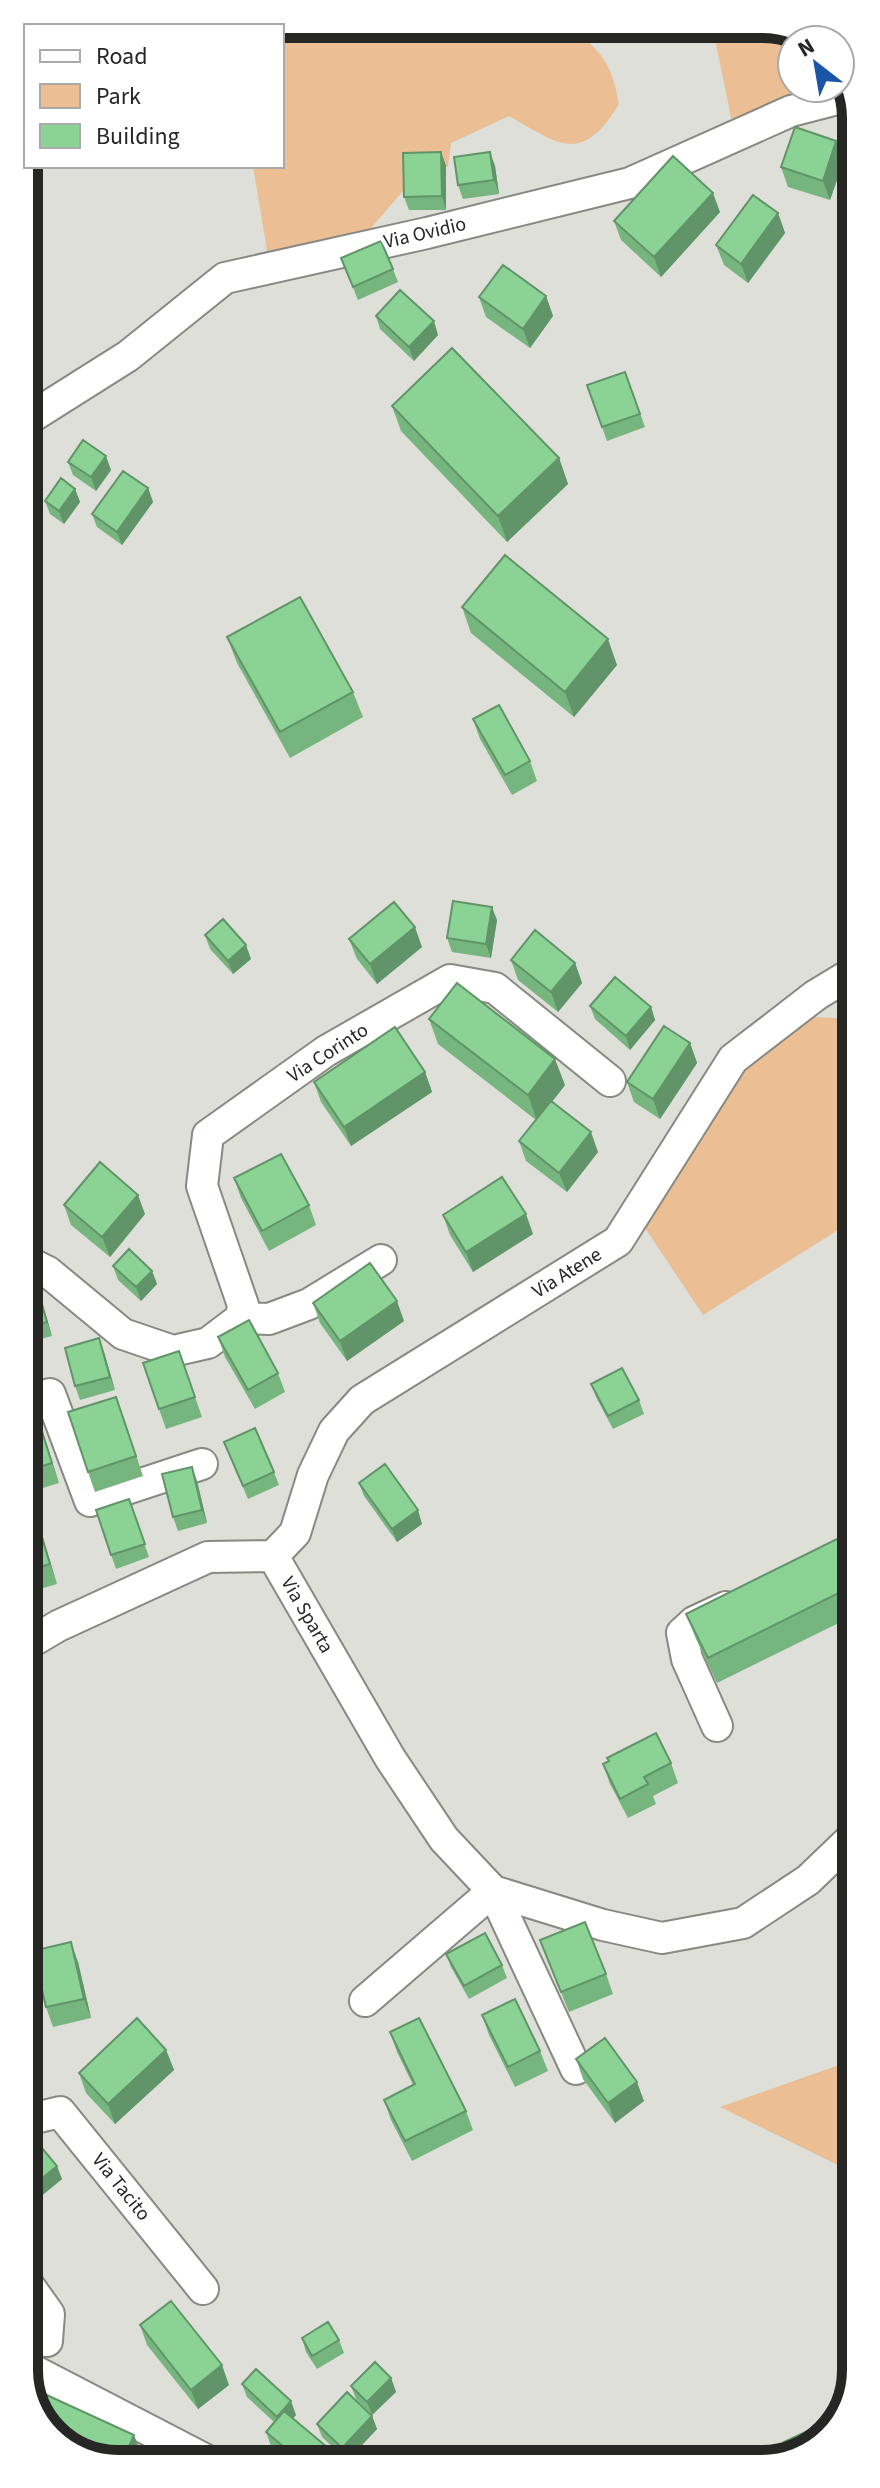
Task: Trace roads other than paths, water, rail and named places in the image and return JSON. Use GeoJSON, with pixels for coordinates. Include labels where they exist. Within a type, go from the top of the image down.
{"type":"FeatureCollection","features":[{"type":"Feature","properties":{"kind":"street","name":"Via Ovidio"},"geometry":{"type":"LineString","coordinates":[[38,413],[128,356],[225,278],[630,183],[791,111],[818,104]]}},
{"type":"Feature","properties":{"kind":"street","name":"Via Atene"},"geometry":{"type":"LineString","coordinates":[[273,1556],[295,1533],[313,1475],[334,1431],[362,1400],[618,1241],[733,1059],[816,995],[842,979]]}},
{"type":"Feature","properties":{"kind":"street","name":"Via Corinto"},"geometry":{"type":"LineString","coordinates":[[241,1318],[243,1305],[202,1186],[208,1135],[326,1051],[450,980],[495,988],[610,1081]]}},
{"type":"Feature","properties":{"kind":"street"},"geometry":{"type":"LineString","coordinates":[[38,1267],[123,1334],[173,1351],[208,1343],[241,1318],[269,1319],[309,1304],[381,1260]]}},
{"type":"Feature","properties":{"kind":"street"},"geometry":{"type":"LineString","coordinates":[[38,1397],[50,1394],[90,1501],[202,1464]]}},
{"type":"Feature","properties":{"kind":"street","name":"Via Sparta"},"geometry":{"type":"LineString","coordinates":[[38,1638],[208,1557],[273,1556],[390,1758],[444,1839],[493,1891],[576,2069]]}},
{"type":"Feature","properties":{"kind":"street"},"geometry":{"type":"LineString","coordinates":[[717,1726],[687,1659],[682,1633],[694,1622],[758,1592]]}},
{"type":"Feature","properties":{"kind":"street","name":"Via Sparta"},"geometry":{"type":"LineString","coordinates":[[493,1891],[603,1925],[662,1938],[743,1923],[808,1880],[842,1847]]}},
{"type":"Feature","properties":{"kind":"street"},"geometry":{"type":"LineString","coordinates":[[365,2001],[493,1891]]}},
{"type":"Feature","properties":{"kind":"street","name":"Via Tacito"},"geometry":{"type":"LineString","coordinates":[[38,2117],[60,2112],[203,2289]]}},
{"type":"Feature","properties":{"kind":"street"},"geometry":{"type":"LineString","coordinates":[[38,2298],[49,2314],[47,2341],[38,2337]]}},
{"type":"Feature","properties":{"kind":"street"},"geometry":{"type":"LineString","coordinates":[[38,2373],[187,2450]]}}]}
